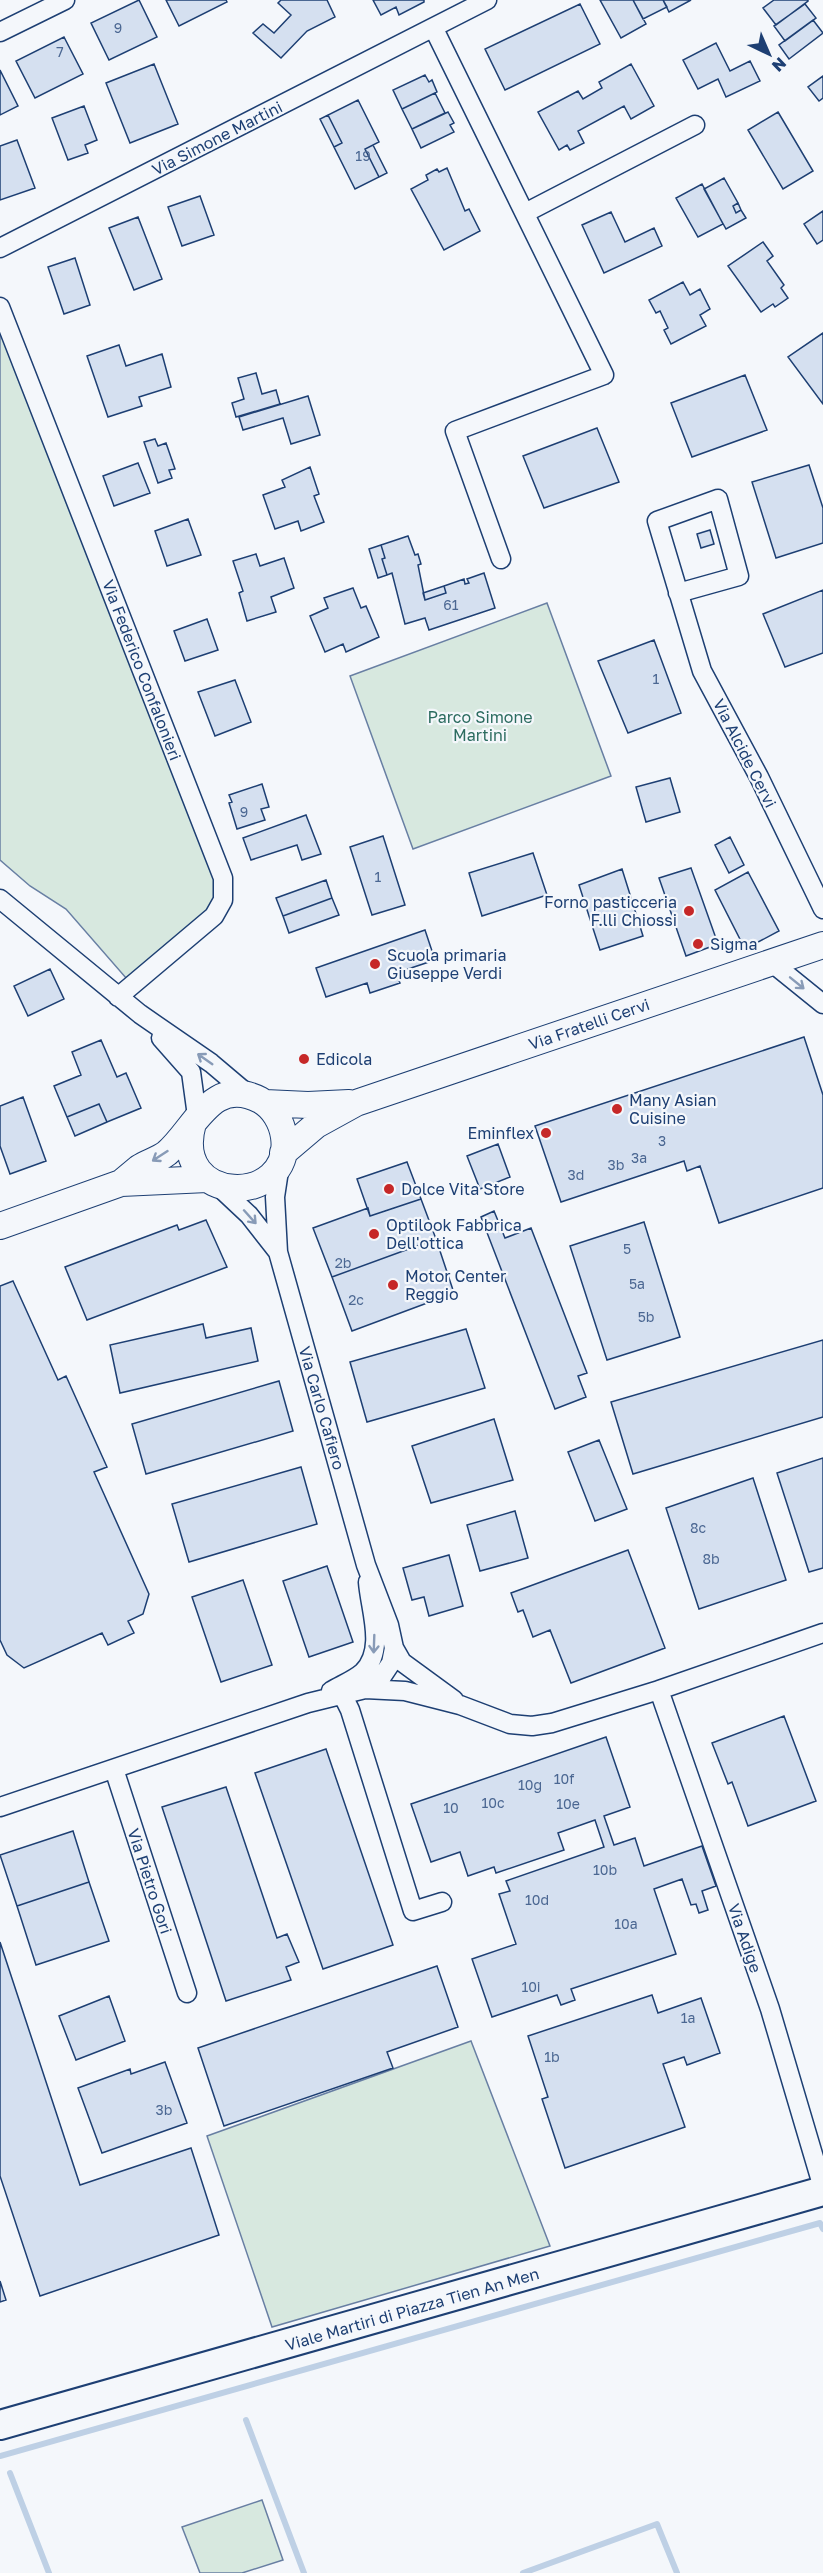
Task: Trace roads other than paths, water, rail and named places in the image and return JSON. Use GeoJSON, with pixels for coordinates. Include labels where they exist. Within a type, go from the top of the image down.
{"type":"FeatureCollection","features":[{"type":"Feature","properties":{"kind":"main road","name":"Via Fratelli Cervi"},"geometry":{"type":"LineString","coordinates":[[121,1183],[212,1182],[231,1189],[253,1186],[272,1174],[282,1157],[316,1125],[356,1103],[823,945]]}},
{"type":"Feature","properties":{"kind":"main road","name":"Via Fratelli Cervi"},"geometry":{"type":"LineString","coordinates":[[0,1226],[121,1183],[140,1168],[164,1155],[203,1108],[220,1097],[240,1094],[258,1100],[308,1105],[356,1103]]}},
{"type":"Feature","properties":{"kind":"main road"},"geometry":{"type":"LineString","coordinates":[[258,1100],[275,1113],[282,1125],[285,1139],[282,1157]]}},
{"type":"Feature","properties":{"kind":"main road"},"geometry":{"type":"LineString","coordinates":[[195,1120],[190,1135],[193,1160],[212,1182]]}},
{"type":"Feature","properties":{"kind":"main road","name":"Viale Martiri di Piazza Tien An Men"},"geometry":{"type":"LineString","coordinates":[[0,2425],[823,2189]]}},
{"type":"Feature","properties":{"kind":"street"},"geometry":{"type":"LineString","coordinates":[[0,32],[65,0]]}},
{"type":"Feature","properties":{"kind":"street","name":"Via Simone Martini"},"geometry":{"type":"LineString","coordinates":[[0,248],[487,0]]}},
{"type":"Feature","properties":{"kind":"street"},"geometry":{"type":"LineString","coordinates":[[434,28],[604,375],[455,431],[501,559]]}},
{"type":"Feature","properties":{"kind":"street"},"geometry":{"type":"LineString","coordinates":[[525,213],[695,125]]}},
{"type":"Feature","properties":{"kind":"street","name":"Via Federico Confalonieri"},"geometry":{"type":"LineString","coordinates":[[0,307],[223,878],[224,900],[214,916],[118,997]]}},
{"type":"Feature","properties":{"kind":"street","name":"Via Alcide Cervi"},"geometry":{"type":"LineString","coordinates":[[678,593],[739,576],[718,499],[657,521],[678,593],[702,671],[759,777],[823,909]]}},
{"type":"Feature","properties":{"kind":"street"},"geometry":{"type":"LineString","coordinates":[[0,899],[118,997],[211,1063],[258,1100]]}},
{"type":"Feature","properties":{"kind":"street"},"geometry":{"type":"LineString","coordinates":[[771,962],[823,1004]]}},
{"type":"Feature","properties":{"kind":"street"},"geometry":{"type":"LineString","coordinates":[[140,1014],[191,1072],[195,1120]]}},
{"type":"Feature","properties":{"kind":"street","name":"Via Carlo Cafiero"},"geometry":{"type":"LineString","coordinates":[[0,1807],[308,1703],[365,1689],[386,1674],[391,1663],[394,1648],[382,1602],[366,1565],[278,1252],[275,1197],[282,1157]]}},
{"type":"Feature","properties":{"kind":"street","name":"Via Carlo Cafiero"},"geometry":{"type":"LineString","coordinates":[[212,1182],[249,1215],[278,1252]]}},
{"type":"Feature","properties":{"kind":"street","name":"Via Carlo Cafiero"},"geometry":{"type":"LineString","coordinates":[[308,1703],[362,1673],[370,1663],[375,1646],[366,1565]]}},
{"type":"Feature","properties":{"kind":"street"},"geometry":{"type":"LineString","coordinates":[[365,1689],[405,1691],[460,1705],[510,1724],[532,1726],[552,1723],[659,1690],[823,1633]]}},
{"type":"Feature","properties":{"kind":"street"},"geometry":{"type":"LineString","coordinates":[[394,1648],[402,1662],[460,1705]]}},
{"type":"Feature","properties":{"kind":"street","name":"Via Adige"},"geometry":{"type":"LineString","coordinates":[[659,1690],[770,2009],[823,2189]]}},
{"type":"Feature","properties":{"kind":"street"},"geometry":{"type":"LineString","coordinates":[[343,1696],[350,1710],[413,1911],[442,1902]]}},
{"type":"Feature","properties":{"kind":"street","name":"Via Pietro Gori"},"geometry":{"type":"LineString","coordinates":[[114,1769],[187,1993]]}},
{"type":"Feature","properties":{"kind":"waterway"},"geometry":{"type":"LineString","coordinates":[[0,2456],[820,2223],[823,2229]]}},
{"type":"Feature","properties":{"kind":"waterway"},"geometry":{"type":"LineString","coordinates":[[246,2420],[304,2573]]}},
{"type":"Feature","properties":{"kind":"waterway"},"geometry":{"type":"LineString","coordinates":[[10,2473],[49,2573]]}},
{"type":"Feature","properties":{"kind":"waterway"},"geometry":{"type":"LineString","coordinates":[[523,2573],[657,2524],[677,2573]]}},
{"type":"Feature","properties":{"kind":"place","name":"Forno pasticceria F.lli Chiossi"},"geometry":{"type":"Point","coordinates":[689,911]}},
{"type":"Feature","properties":{"kind":"place","name":"Sigma"},"geometry":{"type":"Point","coordinates":[698,944]}},
{"type":"Feature","properties":{"kind":"place","name":"Scuola primaria Giuseppe Verdi"},"geometry":{"type":"Point","coordinates":[375,964]}},
{"type":"Feature","properties":{"kind":"place","name":"Edicola"},"geometry":{"type":"Point","coordinates":[304,1059]}},
{"type":"Feature","properties":{"kind":"place","name":"Many Asian Cuisine"},"geometry":{"type":"Point","coordinates":[617,1109]}},
{"type":"Feature","properties":{"kind":"place","name":"Eminflex"},"geometry":{"type":"Point","coordinates":[546,1133]}},
{"type":"Feature","properties":{"kind":"place","name":"Dolce Vita Store"},"geometry":{"type":"Point","coordinates":[389,1189]}},
{"type":"Feature","properties":{"kind":"place","name":"Optilook Fabbrica Dell'ottica"},"geometry":{"type":"Point","coordinates":[374,1234]}},
{"type":"Feature","properties":{"kind":"place","name":"Motor Center Reggio"},"geometry":{"type":"Point","coordinates":[393,1285]}},
{"type":"Feature","properties":{"kind":"park label","name":"Parco Simone Martini"},"geometry":{"type":"Point","coordinates":[480,726]}}]}
